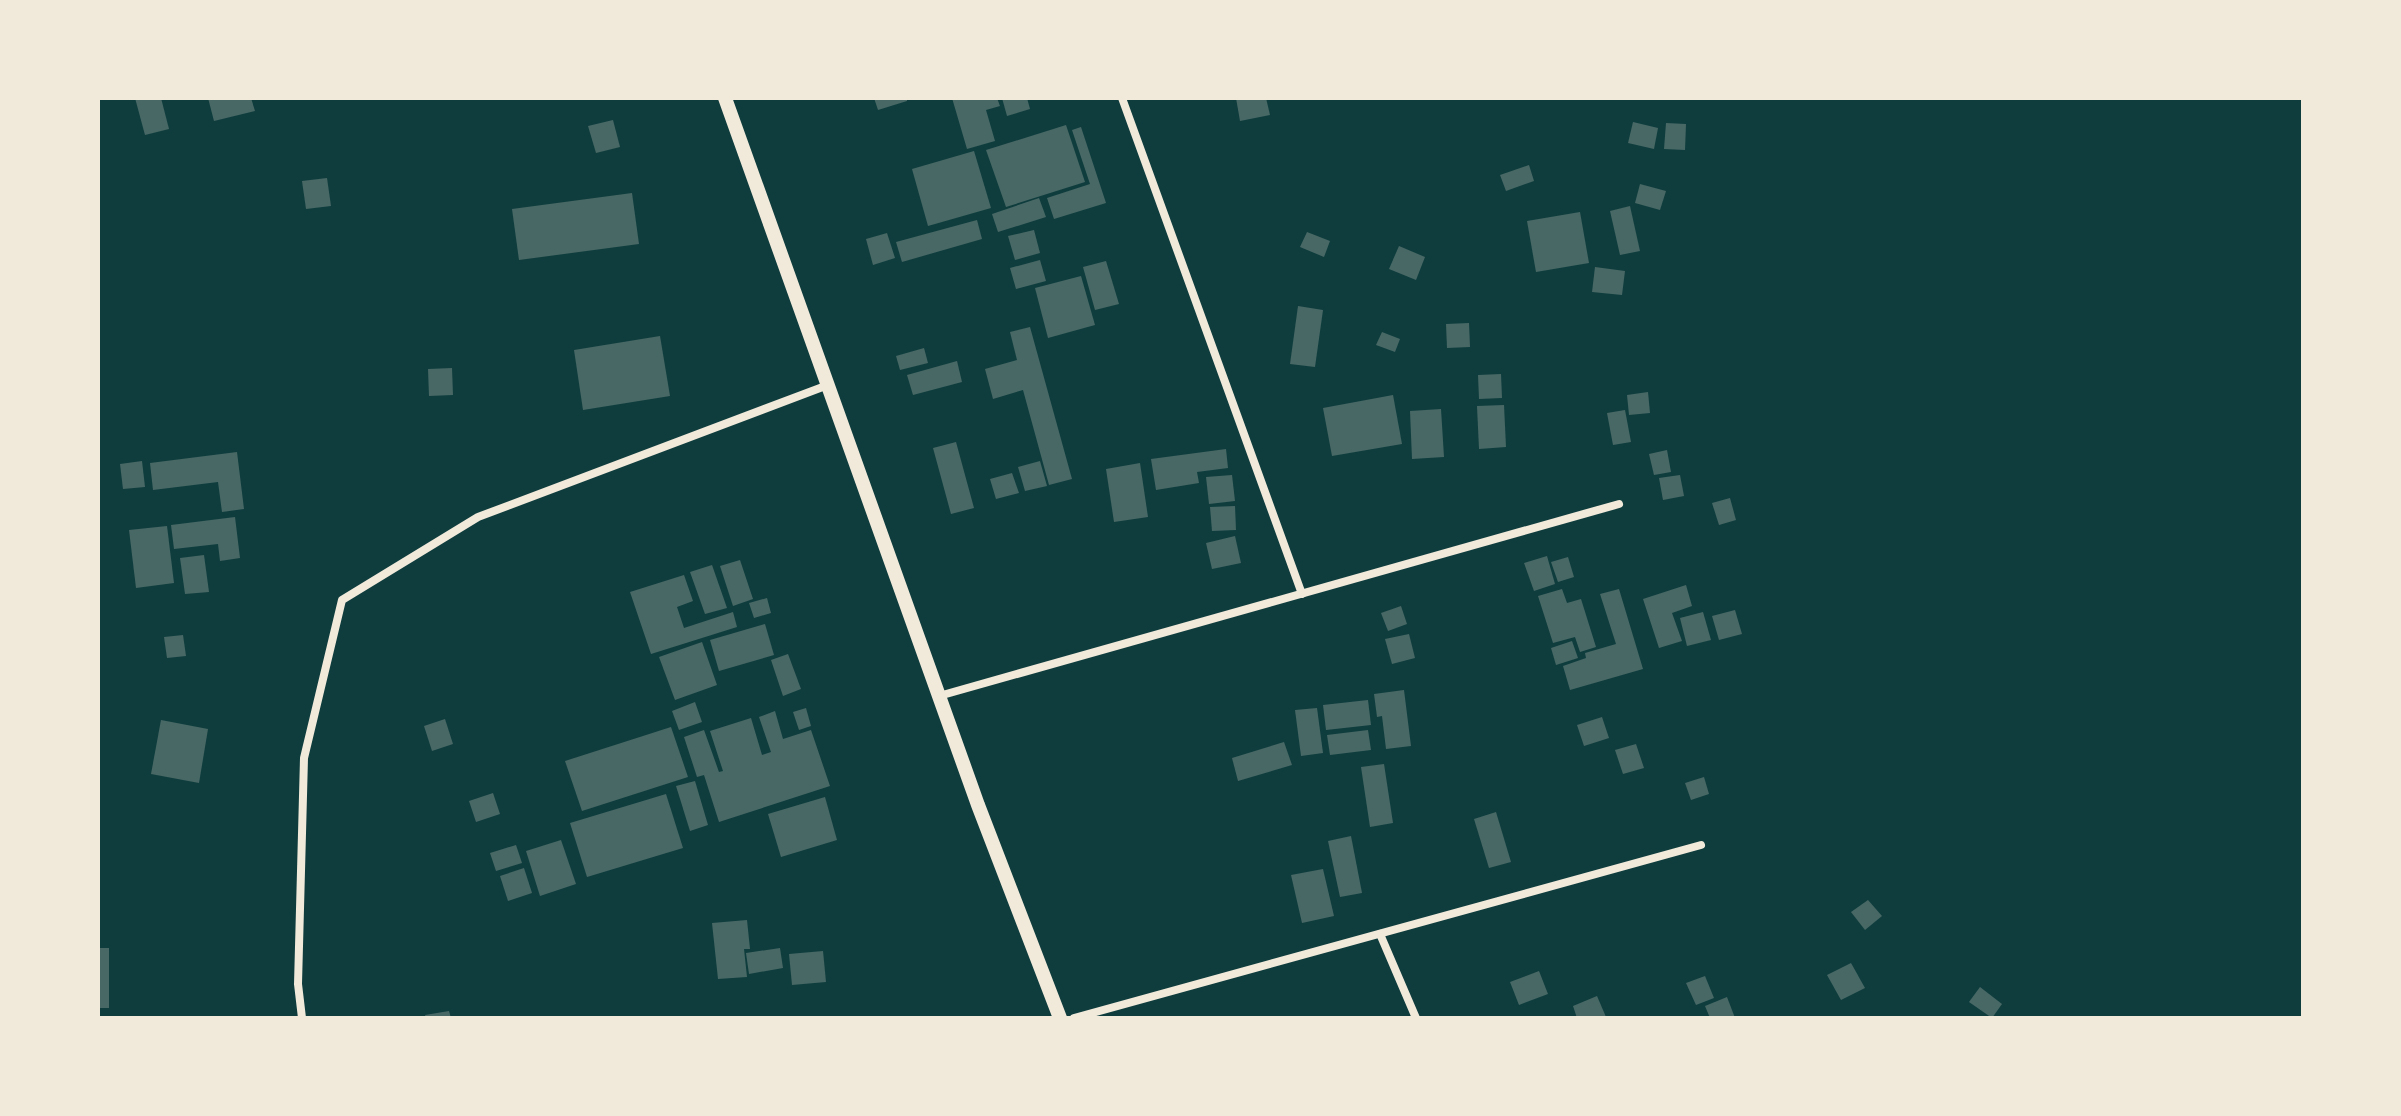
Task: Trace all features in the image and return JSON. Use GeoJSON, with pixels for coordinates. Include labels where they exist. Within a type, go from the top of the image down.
{"type":"FeatureCollection","features":[{"type":"Feature","properties":{"kind":"street"},"geometry":{"type":"LineString","coordinates":[[725,98],[939,696],[1060,1018]]}},
{"type":"Feature","properties":{"kind":"street"},"geometry":{"type":"LineString","coordinates":[[1122,98],[1302,594]]}},
{"type":"Feature","properties":{"kind":"street"},"geometry":{"type":"LineString","coordinates":[[302,1018],[298,984],[304,758],[342,600],[478,517],[828,385]]}},
{"type":"Feature","properties":{"kind":"street"},"geometry":{"type":"LineString","coordinates":[[939,696],[1619,504]]}},
{"type":"Feature","properties":{"kind":"street"},"geometry":{"type":"LineString","coordinates":[[1074,1018],[1701,845]]}},
{"type":"Feature","properties":{"kind":"street"},"geometry":{"type":"LineString","coordinates":[[1380,934],[1416,1018]]}},
{"type":"Feature","properties":{"kind":"building"},"geometry":{"type":"Polygon","coordinates":[[[135,98],[161,98],[169,129],[145,135],[135,98]]]}},
{"type":"Feature","properties":{"kind":"building"},"geometry":{"type":"Polygon","coordinates":[[[208,98],[251,98],[255,111],[214,121],[208,98]]]}},
{"type":"Feature","properties":{"kind":"building"},"geometry":{"type":"Polygon","coordinates":[[[874,98],[907,98],[907,101],[878,110],[874,98]]]}},
{"type":"Feature","properties":{"kind":"building"},"geometry":{"type":"Polygon","coordinates":[[[952,98],[997,98],[1000,106],[986,110],[995,141],[967,149],[952,98]]]}},
{"type":"Feature","properties":{"kind":"building"},"geometry":{"type":"Polygon","coordinates":[[[1002,98],[1027,98],[1030,109],[1007,116],[1002,98]]]}},
{"type":"Feature","properties":{"kind":"building"},"geometry":{"type":"Polygon","coordinates":[[[1236,98],[1266,98],[1270,115],[1240,121],[1236,98]]]}},
{"type":"Feature","properties":{"kind":"building"},"geometry":{"type":"Polygon","coordinates":[[[613,120],[620,147],[596,153],[588,126],[613,120]]]}},
{"type":"Feature","properties":{"kind":"building"},"geometry":{"type":"Polygon","coordinates":[[[1633,122],[1658,128],[1654,149],[1628,143],[1633,122]]]}},
{"type":"Feature","properties":{"kind":"building"},"geometry":{"type":"Polygon","coordinates":[[[1666,123],[1686,124],[1685,150],[1664,149],[1666,123]]]}},
{"type":"Feature","properties":{"kind":"building"},"geometry":{"type":"Polygon","coordinates":[[[1066,125],[1085,182],[1006,207],[986,150],[1066,125]]]}},
{"type":"Feature","properties":{"kind":"building"},"geometry":{"type":"Polygon","coordinates":[[[1081,127],[1106,203],[1054,219],[1047,198],[1090,184],[1072,130],[1081,127]]]}},
{"type":"Feature","properties":{"kind":"building"},"geometry":{"type":"Polygon","coordinates":[[[974,151],[991,208],[928,226],[912,169],[974,151]]]}},
{"type":"Feature","properties":{"kind":"building"},"geometry":{"type":"Polygon","coordinates":[[[1529,165],[1534,181],[1506,191],[1500,175],[1529,165]]]}},
{"type":"Feature","properties":{"kind":"building"},"geometry":{"type":"Polygon","coordinates":[[[327,178],[331,206],[306,209],[302,181],[327,178]]]}},
{"type":"Feature","properties":{"kind":"building"},"geometry":{"type":"Polygon","coordinates":[[[1640,184],[1666,191],[1660,210],[1635,203],[1640,184]]]}},
{"type":"Feature","properties":{"kind":"building"},"geometry":{"type":"Polygon","coordinates":[[[632,193],[639,244],[519,260],[512,209],[632,193]]]}},
{"type":"Feature","properties":{"kind":"building"},"geometry":{"type":"Polygon","coordinates":[[[1039,198],[1046,217],[998,232],[992,214],[1039,198]]]}},
{"type":"Feature","properties":{"kind":"building"},"geometry":{"type":"Polygon","coordinates":[[[1630,206],[1640,251],[1620,255],[1610,211],[1630,206]]]}},
{"type":"Feature","properties":{"kind":"building"},"geometry":{"type":"Polygon","coordinates":[[[1580,212],[1589,263],[1536,272],[1527,221],[1580,212]]]}},
{"type":"Feature","properties":{"kind":"building"},"geometry":{"type":"Polygon","coordinates":[[[977,220],[982,239],[902,262],[896,242],[977,220]]]}},
{"type":"Feature","properties":{"kind":"building"},"geometry":{"type":"Polygon","coordinates":[[[1034,230],[1040,253],[1015,260],[1008,236],[1034,230]]]}},
{"type":"Feature","properties":{"kind":"building"},"geometry":{"type":"Polygon","coordinates":[[[1307,232],[1330,241],[1324,257],[1300,247],[1307,232]]]}},
{"type":"Feature","properties":{"kind":"building"},"geometry":{"type":"Polygon","coordinates":[[[887,233],[895,258],[873,265],[866,239],[887,233]]]}},
{"type":"Feature","properties":{"kind":"building"},"geometry":{"type":"Polygon","coordinates":[[[1399,246],[1425,257],[1416,280],[1389,269],[1399,246]]]}},
{"type":"Feature","properties":{"kind":"building"},"geometry":{"type":"Polygon","coordinates":[[[1040,260],[1046,281],[1016,289],[1010,268],[1040,260]]]}},
{"type":"Feature","properties":{"kind":"building"},"geometry":{"type":"Polygon","coordinates":[[[1106,261],[1119,304],[1095,310],[1083,267],[1106,261]]]}},
{"type":"Feature","properties":{"kind":"building"},"geometry":{"type":"Polygon","coordinates":[[[1595,267],[1625,271],[1622,295],[1592,292],[1595,267]]]}},
{"type":"Feature","properties":{"kind":"building"},"geometry":{"type":"Polygon","coordinates":[[[1081,276],[1095,325],[1048,338],[1035,288],[1081,276]]]}},
{"type":"Feature","properties":{"kind":"building"},"geometry":{"type":"Polygon","coordinates":[[[1298,306],[1323,310],[1315,367],[1290,364],[1298,306]]]}},
{"type":"Feature","properties":{"kind":"building"},"geometry":{"type":"Polygon","coordinates":[[[1469,323],[1470,347],[1447,348],[1446,324],[1469,323]]]}},
{"type":"Feature","properties":{"kind":"building"},"geometry":{"type":"Polygon","coordinates":[[[1030,327],[1072,479],[1049,485],[1023,390],[993,399],[985,369],[1017,360],[1010,332],[1030,327]]]}},
{"type":"Feature","properties":{"kind":"building"},"geometry":{"type":"Polygon","coordinates":[[[1382,332],[1400,339],[1395,352],[1376,345],[1382,332]]]}},
{"type":"Feature","properties":{"kind":"building"},"geometry":{"type":"Polygon","coordinates":[[[660,336],[670,396],[583,410],[574,350],[660,336]]]}},
{"type":"Feature","properties":{"kind":"building"},"geometry":{"type":"Polygon","coordinates":[[[924,348],[928,363],[900,370],[896,356],[924,348]]]}},
{"type":"Feature","properties":{"kind":"building"},"geometry":{"type":"Polygon","coordinates":[[[957,361],[962,382],[913,395],[907,375],[957,361]]]}},
{"type":"Feature","properties":{"kind":"building"},"geometry":{"type":"Polygon","coordinates":[[[452,368],[453,395],[429,396],[428,369],[452,368]]]}},
{"type":"Feature","properties":{"kind":"building"},"geometry":{"type":"Polygon","coordinates":[[[1501,374],[1502,398],[1479,399],[1478,375],[1501,374]]]}},
{"type":"Feature","properties":{"kind":"building"},"geometry":{"type":"Polygon","coordinates":[[[1648,392],[1650,413],[1629,415],[1627,395],[1648,392]]]}},
{"type":"Feature","properties":{"kind":"building"},"geometry":{"type":"Polygon","coordinates":[[[1393,395],[1402,444],[1332,456],[1323,408],[1393,395]]]}},
{"type":"Feature","properties":{"kind":"building"},"geometry":{"type":"Polygon","coordinates":[[[1504,405],[1506,447],[1479,449],[1477,406],[1504,405]]]}},
{"type":"Feature","properties":{"kind":"building"},"geometry":{"type":"Polygon","coordinates":[[[1441,409],[1444,457],[1412,459],[1410,411],[1441,409]]]}},
{"type":"Feature","properties":{"kind":"building"},"geometry":{"type":"Polygon","coordinates":[[[1625,410],[1631,442],[1613,445],[1607,413],[1625,410]]]}},
{"type":"Feature","properties":{"kind":"building"},"geometry":{"type":"Polygon","coordinates":[[[956,442],[974,508],[951,514],[933,448],[956,442]]]}},
{"type":"Feature","properties":{"kind":"building"},"geometry":{"type":"Polygon","coordinates":[[[1226,449],[1228,468],[1197,472],[1199,483],[1156,490],[1151,459],[1226,449]]]}},
{"type":"Feature","properties":{"kind":"building"},"geometry":{"type":"Polygon","coordinates":[[[1667,450],[1671,472],[1654,475],[1649,454],[1667,450]]]}},
{"type":"Feature","properties":{"kind":"building"},"geometry":{"type":"Polygon","coordinates":[[[237,452],[244,509],[222,512],[218,482],[153,490],[150,463],[237,452]]]}},
{"type":"Feature","properties":{"kind":"building"},"geometry":{"type":"Polygon","coordinates":[[[142,461],[145,487],[123,489],[120,464],[142,461]]]}},
{"type":"Feature","properties":{"kind":"building"},"geometry":{"type":"Polygon","coordinates":[[[1040,461],[1047,486],[1025,491],[1018,467],[1040,461]]]}},
{"type":"Feature","properties":{"kind":"building"},"geometry":{"type":"Polygon","coordinates":[[[1140,463],[1148,517],[1114,522],[1106,469],[1140,463]]]}},
{"type":"Feature","properties":{"kind":"building"},"geometry":{"type":"Polygon","coordinates":[[[1012,473],[1019,493],[996,499],[990,479],[1012,473]]]}},
{"type":"Feature","properties":{"kind":"building"},"geometry":{"type":"Polygon","coordinates":[[[1232,475],[1235,501],[1209,504],[1206,477],[1232,475]]]}},
{"type":"Feature","properties":{"kind":"building"},"geometry":{"type":"Polygon","coordinates":[[[1680,475],[1684,496],[1663,500],[1659,478],[1680,475]]]}},
{"type":"Feature","properties":{"kind":"building"},"geometry":{"type":"Polygon","coordinates":[[[1730,498],[1736,520],[1719,525],[1712,503],[1730,498]]]}},
{"type":"Feature","properties":{"kind":"building"},"geometry":{"type":"Polygon","coordinates":[[[1235,506],[1236,530],[1212,531],[1210,507],[1235,506]]]}},
{"type":"Feature","properties":{"kind":"building"},"geometry":{"type":"Polygon","coordinates":[[[235,517],[240,558],[220,561],[218,544],[174,549],[171,525],[235,517]]]}},
{"type":"Feature","properties":{"kind":"building"},"geometry":{"type":"Polygon","coordinates":[[[167,526],[174,583],[136,588],[129,530],[167,526]]]}},
{"type":"Feature","properties":{"kind":"building"},"geometry":{"type":"Polygon","coordinates":[[[1235,536],[1241,563],[1212,569],[1206,543],[1235,536]]]}},
{"type":"Feature","properties":{"kind":"building"},"geometry":{"type":"Polygon","coordinates":[[[204,555],[209,592],[185,594],[180,558],[204,555]]]}},
{"type":"Feature","properties":{"kind":"building"},"geometry":{"type":"Polygon","coordinates":[[[1547,556],[1555,584],[1534,591],[1524,563],[1547,556]]]}},
{"type":"Feature","properties":{"kind":"building"},"geometry":{"type":"Polygon","coordinates":[[[1568,557],[1574,577],[1558,582],[1551,562],[1568,557]]]}},
{"type":"Feature","properties":{"kind":"building"},"geometry":{"type":"Polygon","coordinates":[[[740,560],[753,599],[733,606],[720,566],[740,560]]]}},
{"type":"Feature","properties":{"kind":"building"},"geometry":{"type":"Polygon","coordinates":[[[712,565],[727,608],[705,614],[690,572],[712,565]]]}},
{"type":"Feature","properties":{"kind":"building"},"geometry":{"type":"Polygon","coordinates":[[[684,575],[693,601],[677,607],[684,628],[733,612],[737,627],[651,654],[630,592],[684,575]]]}},
{"type":"Feature","properties":{"kind":"building"},"geometry":{"type":"Polygon","coordinates":[[[1686,585],[1692,606],[1672,613],[1682,641],[1659,648],[1643,599],[1686,585]]]}},
{"type":"Feature","properties":{"kind":"building"},"geometry":{"type":"Polygon","coordinates":[[[1562,589],[1567,603],[1581,599],[1596,647],[1580,652],[1575,637],[1553,643],[1538,596],[1562,589]]]}},
{"type":"Feature","properties":{"kind":"building"},"geometry":{"type":"Polygon","coordinates":[[[1619,589],[1643,669],[1570,690],[1563,666],[1586,658],[1585,653],[1616,644],[1600,594],[1619,589]]]}},
{"type":"Feature","properties":{"kind":"building"},"geometry":{"type":"Polygon","coordinates":[[[767,598],[771,613],[754,618],[749,603],[767,598]]]}},
{"type":"Feature","properties":{"kind":"building"},"geometry":{"type":"Polygon","coordinates":[[[1401,606],[1407,624],[1388,631],[1381,613],[1401,606]]]}},
{"type":"Feature","properties":{"kind":"building"},"geometry":{"type":"Polygon","coordinates":[[[1735,610],[1742,634],[1719,640],[1712,616],[1735,610]]]}},
{"type":"Feature","properties":{"kind":"building"},"geometry":{"type":"Polygon","coordinates":[[[1703,612],[1711,640],[1687,646],[1680,618],[1703,612]]]}},
{"type":"Feature","properties":{"kind":"building"},"geometry":{"type":"Polygon","coordinates":[[[765,624],[774,655],[719,671],[710,640],[765,624]]]}},
{"type":"Feature","properties":{"kind":"building"},"geometry":{"type":"Polygon","coordinates":[[[1409,634],[1415,658],[1392,664],[1385,639],[1409,634]]]}},
{"type":"Feature","properties":{"kind":"building"},"geometry":{"type":"Polygon","coordinates":[[[183,635],[186,656],[167,658],[164,637],[183,635]]]}},
{"type":"Feature","properties":{"kind":"building"},"geometry":{"type":"Polygon","coordinates":[[[1572,641],[1578,658],[1556,665],[1551,648],[1572,641]]]}},
{"type":"Feature","properties":{"kind":"building"},"geometry":{"type":"Polygon","coordinates":[[[702,642],[717,685],[675,700],[659,657],[702,642]]]}},
{"type":"Feature","properties":{"kind":"building"},"geometry":{"type":"Polygon","coordinates":[[[788,654],[801,689],[783,696],[771,660],[788,654]]]}},
{"type":"Feature","properties":{"kind":"building"},"geometry":{"type":"Polygon","coordinates":[[[1404,690],[1411,746],[1386,749],[1382,716],[1377,717],[1374,694],[1404,690]]]}},
{"type":"Feature","properties":{"kind":"building"},"geometry":{"type":"Polygon","coordinates":[[[1368,700],[1371,725],[1326,730],[1323,705],[1368,700]]]}},
{"type":"Feature","properties":{"kind":"building"},"geometry":{"type":"Polygon","coordinates":[[[695,702],[702,722],[679,730],[672,711],[695,702]]]}},
{"type":"Feature","properties":{"kind":"building"},"geometry":{"type":"Polygon","coordinates":[[[806,708],[811,726],[799,730],[793,712],[806,708]]]}},
{"type":"Feature","properties":{"kind":"building"},"geometry":{"type":"Polygon","coordinates":[[[1317,708],[1323,753],[1301,756],[1295,710],[1317,708]]]}},
{"type":"Feature","properties":{"kind":"building"},"geometry":{"type":"Polygon","coordinates":[[[775,711],[783,739],[811,730],[830,786],[719,822],[704,775],[697,777],[684,737],[704,730],[719,772],[723,771],[710,731],[751,718],[762,755],[771,752],[759,717],[775,711]]]}},
{"type":"Feature","properties":{"kind":"building"},"geometry":{"type":"Polygon","coordinates":[[[1602,717],[1609,738],[1584,746],[1577,725],[1602,717]]]}},
{"type":"Feature","properties":{"kind":"building"},"geometry":{"type":"Polygon","coordinates":[[[445,719],[453,744],[432,751],[424,726],[445,719]]]}},
{"type":"Feature","properties":{"kind":"building"},"geometry":{"type":"Polygon","coordinates":[[[161,720],[208,729],[199,783],[151,774],[161,720]]]}},
{"type":"Feature","properties":{"kind":"building"},"geometry":{"type":"Polygon","coordinates":[[[671,727],[688,777],[582,811],[565,761],[671,727]]]}},
{"type":"Feature","properties":{"kind":"building"},"geometry":{"type":"Polygon","coordinates":[[[1368,730],[1371,750],[1330,755],[1327,735],[1368,730]]]}},
{"type":"Feature","properties":{"kind":"building"},"geometry":{"type":"Polygon","coordinates":[[[1284,742],[1292,765],[1238,781],[1232,758],[1284,742]]]}},
{"type":"Feature","properties":{"kind":"building"},"geometry":{"type":"Polygon","coordinates":[[[1636,744],[1644,768],[1623,774],[1615,750],[1636,744]]]}},
{"type":"Feature","properties":{"kind":"building"},"geometry":{"type":"Polygon","coordinates":[[[1384,764],[1393,823],[1370,827],[1361,767],[1384,764]]]}},
{"type":"Feature","properties":{"kind":"building"},"geometry":{"type":"Polygon","coordinates":[[[1704,777],[1709,794],[1691,800],[1685,783],[1704,777]]]}},
{"type":"Feature","properties":{"kind":"building"},"geometry":{"type":"Polygon","coordinates":[[[695,781],[708,825],[690,831],[676,786],[695,781]]]}},
{"type":"Feature","properties":{"kind":"building"},"geometry":{"type":"Polygon","coordinates":[[[493,793],[500,814],[476,822],[469,801],[493,793]]]}},
{"type":"Feature","properties":{"kind":"building"},"geometry":{"type":"Polygon","coordinates":[[[666,794],[683,848],[587,877],[570,823],[666,794]]]}},
{"type":"Feature","properties":{"kind":"building"},"geometry":{"type":"Polygon","coordinates":[[[825,797],[837,840],[781,857],[768,814],[825,797]]]}},
{"type":"Feature","properties":{"kind":"building"},"geometry":{"type":"Polygon","coordinates":[[[1496,812],[1511,862],[1489,868],[1474,819],[1496,812]]]}},
{"type":"Feature","properties":{"kind":"building"},"geometry":{"type":"Polygon","coordinates":[[[1351,836],[1362,893],[1340,897],[1328,841],[1351,836]]]}},
{"type":"Feature","properties":{"kind":"building"},"geometry":{"type":"Polygon","coordinates":[[[561,840],[576,884],[540,896],[526,851],[561,840]]]}},
{"type":"Feature","properties":{"kind":"building"},"geometry":{"type":"Polygon","coordinates":[[[516,845],[522,863],[496,871],[490,853],[516,845]]]}},
{"type":"Feature","properties":{"kind":"building"},"geometry":{"type":"Polygon","coordinates":[[[524,868],[532,893],[508,901],[500,876],[524,868]]]}},
{"type":"Feature","properties":{"kind":"building"},"geometry":{"type":"Polygon","coordinates":[[[1323,869],[1334,916],[1302,923],[1291,875],[1323,869]]]}},
{"type":"Feature","properties":{"kind":"building"},"geometry":{"type":"Polygon","coordinates":[[[1868,900],[1882,916],[1865,930],[1851,912],[1868,900]]]}},
{"type":"Feature","properties":{"kind":"building"},"geometry":{"type":"Polygon","coordinates":[[[747,920],[750,949],[744,949],[747,977],[718,979],[712,923],[747,920]]]}},
{"type":"Feature","properties":{"kind":"building"},"geometry":{"type":"Polygon","coordinates":[[[98,948],[109,948],[109,1008],[98,1008],[98,948]]]}},
{"type":"Feature","properties":{"kind":"building"},"geometry":{"type":"Polygon","coordinates":[[[780,948],[783,968],[749,974],[746,953],[780,948]]]}},
{"type":"Feature","properties":{"kind":"building"},"geometry":{"type":"Polygon","coordinates":[[[823,951],[826,982],[792,985],[789,954],[823,951]]]}},
{"type":"Feature","properties":{"kind":"building"},"geometry":{"type":"Polygon","coordinates":[[[1851,963],[1865,988],[1841,1000],[1827,975],[1851,963]]]}},
{"type":"Feature","properties":{"kind":"building"},"geometry":{"type":"Polygon","coordinates":[[[1539,971],[1548,994],[1519,1005],[1510,982],[1539,971]]]}},
{"type":"Feature","properties":{"kind":"building"},"geometry":{"type":"Polygon","coordinates":[[[1705,976],[1714,998],[1696,1005],[1686,983],[1705,976]]]}},
{"type":"Feature","properties":{"kind":"building"},"geometry":{"type":"Polygon","coordinates":[[[1980,987],[2002,1004],[1992,1018],[1969,1002],[1980,987]]]}},
{"type":"Feature","properties":{"kind":"building"},"geometry":{"type":"Polygon","coordinates":[[[1597,996],[1606,1017],[1577,1018],[1573,1006],[1597,996]]]}},
{"type":"Feature","properties":{"kind":"building"},"geometry":{"type":"Polygon","coordinates":[[[1727,997],[1735,1018],[1710,1018],[1705,1006],[1727,997]]]}},
{"type":"Feature","properties":{"kind":"building"},"geometry":{"type":"Polygon","coordinates":[[[449,1011],[451,1018],[426,1018],[425,1015],[449,1011]]]}}]}
